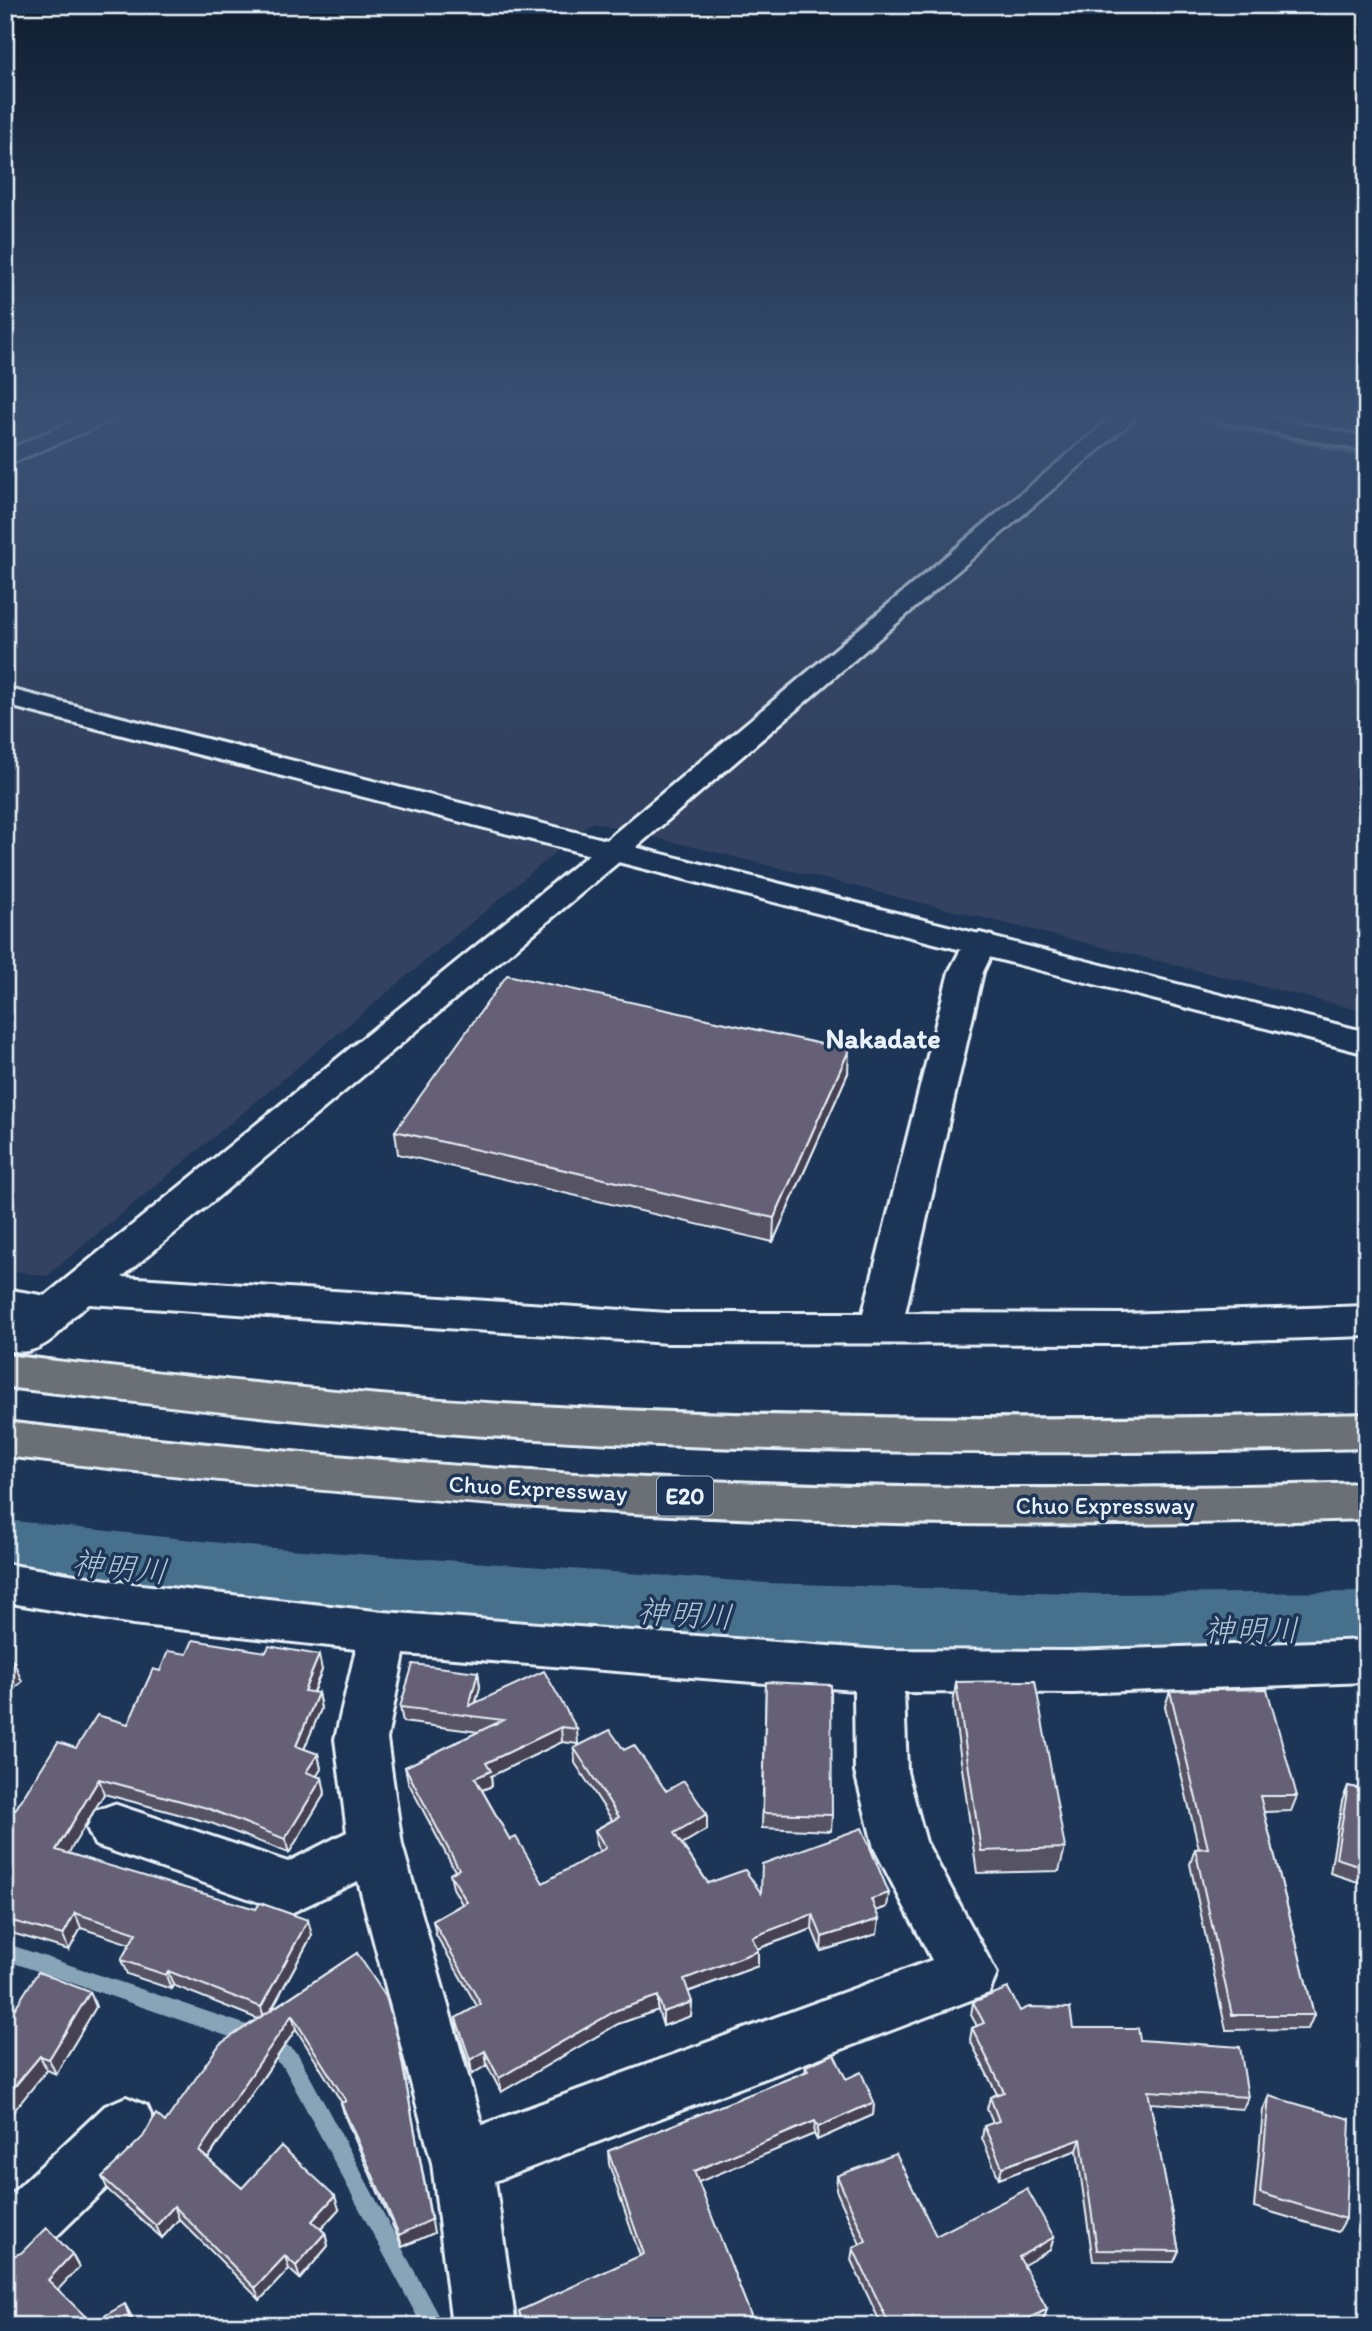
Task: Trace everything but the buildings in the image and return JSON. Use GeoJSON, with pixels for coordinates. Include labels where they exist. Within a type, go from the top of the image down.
{"type":"FeatureCollection","features":[{"type":"Feature","properties":{"kind":"highway"},"geometry":{"type":"LineString","coordinates":[[11,1338],[216,1397],[513,1420],[838,1434],[1148,1438],[1367,1431]]}},
{"type":"Feature","properties":{"kind":"highway","name":"Chuo Expressway"},"geometry":{"type":"LineString","coordinates":[[5,1439],[180,1461],[464,1485],[810,1503],[1133,1507],[1367,1501]]}},
{"type":"Feature","properties":{"kind":"street"},"geometry":{"type":"LineString","coordinates":[[11,1338],[68,1299],[615,849],[999,524]]}},
{"type":"Feature","properties":{"kind":"street"},"geometry":{"type":"LineString","coordinates":[[5,696],[615,849],[1367,1044]]}},
{"type":"Feature","properties":{"kind":"street"},"geometry":{"type":"LineString","coordinates":[[880,1329],[966,972],[980,943]]}},
{"type":"Feature","properties":{"kind":"street"},"geometry":{"type":"LineString","coordinates":[[68,1299],[668,1328],[1122,1329],[1367,1321]]}},
{"type":"Feature","properties":{"kind":"street"},"geometry":{"type":"LineString","coordinates":[[5,1583],[133,1604],[384,1632],[880,1671],[1073,1672],[1367,1661]]}},
{"type":"Feature","properties":{"kind":"street"},"geometry":{"type":"LineString","coordinates":[[384,1632],[361,1739],[374,1845],[462,2162],[484,2326]]}},
{"type":"Feature","properties":{"kind":"street"},"geometry":{"type":"LineString","coordinates":[[462,2162],[969,1974],[901,1848],[881,1772],[878,1699],[880,1671]]}},
{"type":"Feature","properties":{"kind":"street"},"geometry":{"type":"LineString","coordinates":[[114,1828],[291,1888],[374,1845]]}},
{"type":"Feature","properties":{"kind":"street"},"geometry":{"type":"LineString","coordinates":[[5,2243],[126,2127]]}},
{"type":"Feature","properties":{"kind":"shaded area"},"geometry":{"type":"Polygon","coordinates":[[[5,524],[1367,524],[1367,1012],[592,822],[47,1276],[5,1270],[5,524]]]}},
{"type":"Feature","properties":{"kind":"waterway","name":"神明川"},"geometry":{"type":"LineString","coordinates":[[5,1554],[259,1582],[768,1620],[1098,1631],[1367,1629]]}},
{"type":"Feature","properties":{"kind":"waterway"},"geometry":{"type":"LineString","coordinates":[[5,1951],[253,2036]]}},
{"type":"Feature","properties":{"kind":"waterway"},"geometry":{"type":"LineString","coordinates":[[270,2043],[291,2061],[432,2324]]}},
{"type":"Feature","properties":{"kind":"tunnel"},"geometry":{"type":"LineString","coordinates":[[5,1354],[23,1339]]}},
{"type":"Feature","properties":{"kind":"district","name":"Nakadate"},"geometry":{"type":"Point","coordinates":[883,1038]}}]}
